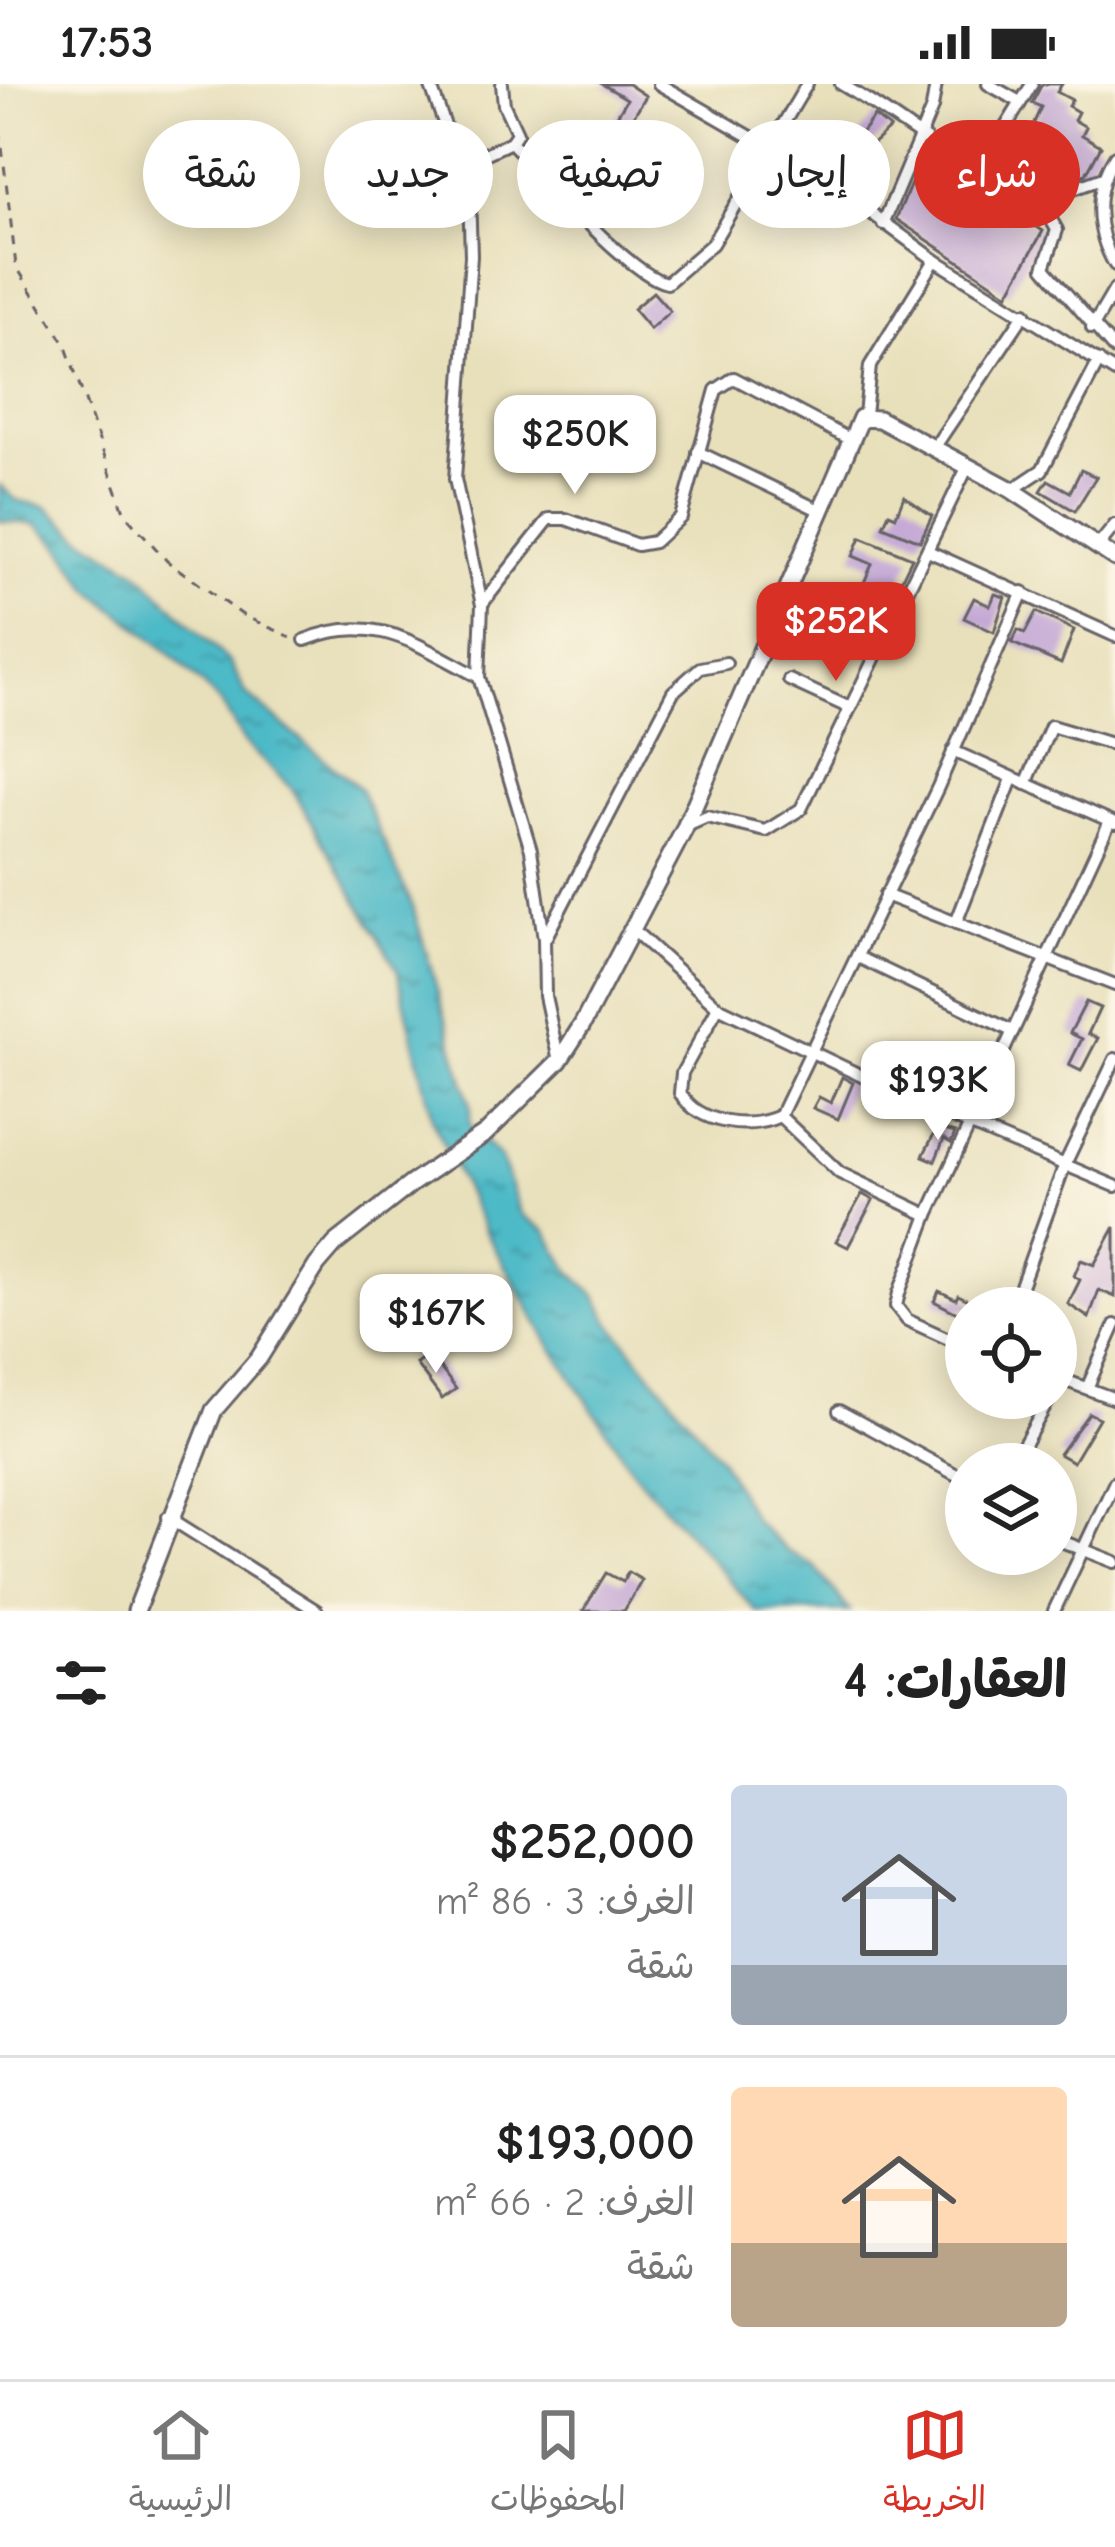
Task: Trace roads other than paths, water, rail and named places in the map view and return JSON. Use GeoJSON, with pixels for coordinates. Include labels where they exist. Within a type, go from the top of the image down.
{"type":"FeatureCollection","features":[{"type":"Feature","properties":{"kind":"street"},"geometry":{"type":"LineString","coordinates":[[430,84],[444,120]]}},
{"type":"Feature","properties":{"kind":"street"},"geometry":{"type":"LineString","coordinates":[[493,150],[511,142],[518,128],[503,105],[502,84]]}},
{"type":"Feature","properties":{"kind":"street"},"geometry":{"type":"LineString","coordinates":[[659,84],[728,126]]}},
{"type":"Feature","properties":{"kind":"street"},"geometry":{"type":"LineString","coordinates":[[786,120],[807,84]]}},
{"type":"Feature","properties":{"kind":"street"},"geometry":{"type":"LineString","coordinates":[[841,84],[914,127]]}},
{"type":"Feature","properties":{"kind":"street"},"geometry":{"type":"LineString","coordinates":[[926,120],[936,84]]}},
{"type":"Feature","properties":{"kind":"street"},"geometry":{"type":"LineString","coordinates":[[988,84],[1020,102]]}},
{"type":"Feature","properties":{"kind":"street"},"geometry":{"type":"LineString","coordinates":[[1009,120],[1032,84]]}},
{"type":"Feature","properties":{"kind":"street"},"geometry":{"type":"LineString","coordinates":[[511,142],[652,278],[667,283],[712,244],[728,217]]}},
{"type":"Feature","properties":{"kind":"street"},"geometry":{"type":"LineString","coordinates":[[890,207],[914,148]]}},
{"type":"Feature","properties":{"kind":"street"},"geometry":{"type":"LineString","coordinates":[[1115,156],[1103,178],[1101,242],[1115,265]]}},
{"type":"Feature","properties":{"kind":"street"},"geometry":{"type":"LineString","coordinates":[[1080,183],[1103,178]]}},
{"type":"Feature","properties":{"kind":"street"},"geometry":{"type":"LineString","coordinates":[[470,228],[455,478],[482,605],[478,677],[519,803],[544,939],[545,996],[559,1061]]}},
{"type":"Feature","properties":{"kind":"street"},"geometry":{"type":"LineString","coordinates":[[889,228],[1115,372]]}},
{"type":"Feature","properties":{"kind":"street"},"geometry":{"type":"LineString","coordinates":[[1056,228],[1044,268],[1092,328],[1113,345]]}},
{"type":"Feature","properties":{"kind":"street"},"geometry":{"type":"LineString","coordinates":[[136,1611],[168,1517],[214,1411],[259,1358],[317,1265],[335,1243],[486,1133],[559,1061],[685,830],[865,415],[869,366],[935,260]]}},
{"type":"Feature","properties":{"kind":"street"},"geometry":{"type":"LineString","coordinates":[[1092,328],[1115,289]]}},
{"type":"Feature","properties":{"kind":"street"},"geometry":{"type":"LineString","coordinates":[[934,448],[1025,313]]}},
{"type":"Feature","properties":{"kind":"street"},"geometry":{"type":"LineString","coordinates":[[1012,490],[1042,470],[1099,362]]}},
{"type":"Feature","properties":{"kind":"street"},"geometry":{"type":"LineString","coordinates":[[482,605],[549,519],[566,519],[621,543],[654,542],[681,517],[716,391],[734,378],[851,440]]}},
{"type":"Feature","properties":{"kind":"street"},"geometry":{"type":"LineString","coordinates":[[865,415],[1012,490],[1115,558]]}},
{"type":"Feature","properties":{"kind":"street"},"geometry":{"type":"LineString","coordinates":[[698,452],[824,512]]}},
{"type":"Feature","properties":{"kind":"street"},"geometry":{"type":"LineString","coordinates":[[685,830],[694,819],[707,817],[766,831],[786,823],[813,790],[968,466]]}},
{"type":"Feature","properties":{"kind":"street"},"geometry":{"type":"LineString","coordinates":[[1098,546],[1115,525]]}},
{"type":"Feature","properties":{"kind":"street"},"geometry":{"type":"LineString","coordinates":[[928,551],[1115,636]]}},
{"type":"Feature","properties":{"kind":"street"},"geometry":{"type":"LineString","coordinates":[[780,1116],[858,957],[1023,592]]}},
{"type":"Feature","properties":{"kind":"street"},"geometry":{"type":"LineString","coordinates":[[304,640],[344,627],[376,628],[478,677]]}},
{"type":"Feature","properties":{"kind":"street"},"geometry":{"type":"LineString","coordinates":[[544,939],[673,692],[700,668],[726,663]]}},
{"type":"Feature","properties":{"kind":"street"},"geometry":{"type":"LineString","coordinates":[[790,680],[850,708]]}},
{"type":"Feature","properties":{"kind":"street"},"geometry":{"type":"LineString","coordinates":[[1026,784],[1051,726],[1115,745]]}},
{"type":"Feature","properties":{"kind":"street"},"geometry":{"type":"LineString","coordinates":[[945,1337],[908,1320],[896,1306],[928,1215],[1046,955],[1113,822],[953,751]]}},
{"type":"Feature","properties":{"kind":"street"},"geometry":{"type":"LineString","coordinates":[[956,923],[1012,779]]}},
{"type":"Feature","properties":{"kind":"street"},"geometry":{"type":"LineString","coordinates":[[885,895],[1115,985]]}},
{"type":"Feature","properties":{"kind":"street"},"geometry":{"type":"LineString","coordinates":[[632,929],[718,1007],[1115,1186]]}},
{"type":"Feature","properties":{"kind":"street"},"geometry":{"type":"LineString","coordinates":[[858,957],[1012,1031]]}},
{"type":"Feature","properties":{"kind":"street"},"geometry":{"type":"LineString","coordinates":[[718,1007],[682,1073],[685,1102],[709,1118],[736,1124],[780,1116]]}},
{"type":"Feature","properties":{"kind":"street"},"geometry":{"type":"LineString","coordinates":[[1021,1287],[1065,1164],[1115,1059]]}},
{"type":"Feature","properties":{"kind":"street"},"geometry":{"type":"LineString","coordinates":[[780,1116],[840,1174],[928,1215]]}},
{"type":"Feature","properties":{"kind":"street"},"geometry":{"type":"LineString","coordinates":[[1088,1386],[1115,1325]]}},
{"type":"Feature","properties":{"kind":"street"},"geometry":{"type":"LineString","coordinates":[[1077,1384],[1115,1399]]}},
{"type":"Feature","properties":{"kind":"street"},"geometry":{"type":"LineString","coordinates":[[839,1411],[945,1469]]}},
{"type":"Feature","properties":{"kind":"street"},"geometry":{"type":"LineString","coordinates":[[1054,1611],[1115,1482]]}},
{"type":"Feature","properties":{"kind":"street"},"geometry":{"type":"LineString","coordinates":[[168,1517],[317,1611]]}},
{"type":"Feature","properties":{"kind":"street"},"geometry":{"type":"LineString","coordinates":[[1077,1550],[1115,1562]]}},
{"type":"Feature","properties":{"kind":"water"},"geometry":{"type":"Polygon","coordinates":[[[0,485],[16,500],[47,507],[83,538],[137,571],[231,664],[246,694],[360,789],[413,907],[471,1106],[469,1124],[501,1159],[521,1214],[546,1231],[570,1271],[596,1296],[611,1324],[720,1458],[754,1520],[787,1551],[813,1565],[850,1611],[756,1611],[634,1472],[549,1343],[485,1231],[433,1122],[397,969],[293,790],[245,743],[221,703],[167,651],[90,589],[61,547],[36,524],[0,521],[0,485]]]}}]}
